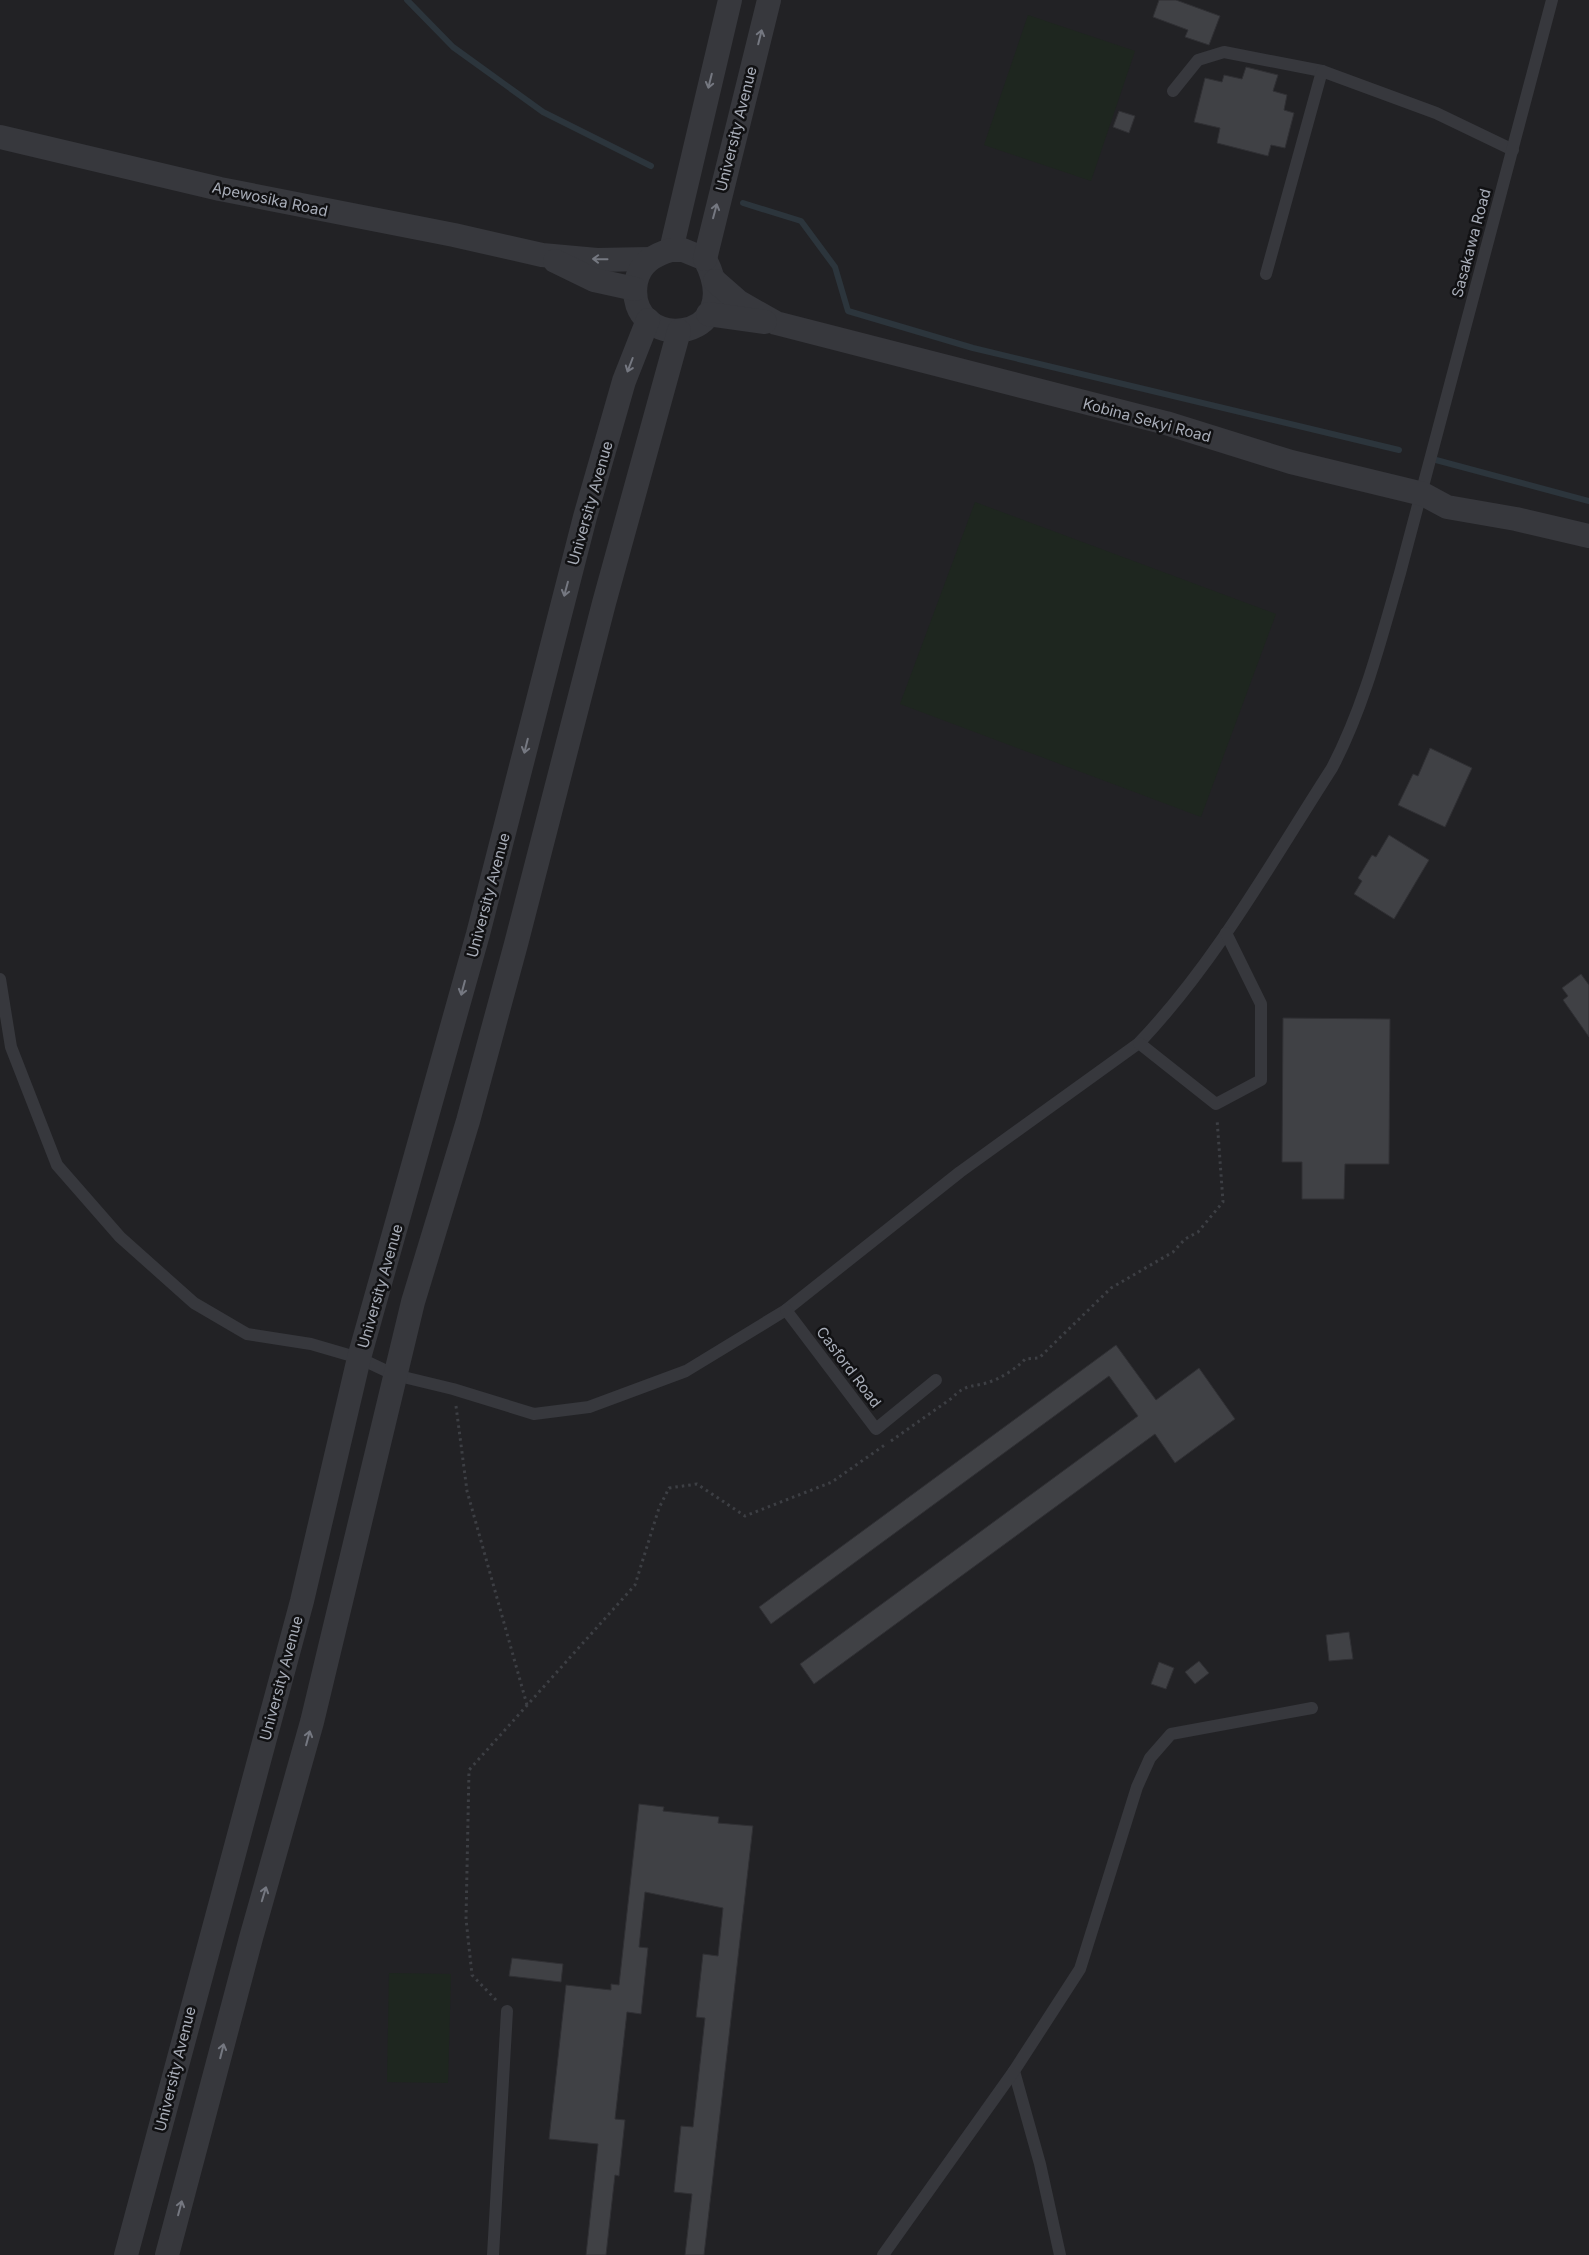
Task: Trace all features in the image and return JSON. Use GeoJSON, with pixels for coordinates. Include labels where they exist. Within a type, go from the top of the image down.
{"type":"FeatureCollection","features":[{"type":"Feature","properties":{"kind":"street"},"geometry":{"type":"LineString","coordinates":[[671,250],[730,0]]}},
{"type":"Feature","properties":{"kind":"street","name":"University Avenue"},"geometry":{"type":"LineString","coordinates":[[705,259],[769,0]]}},
{"type":"Feature","properties":{"kind":"street","name":"Apewosika Road"},"geometry":{"type":"LineString","coordinates":[[0,137],[220,189],[454,235],[542,255]]}},
{"type":"Feature","properties":{"kind":"street"},"geometry":{"type":"LineString","coordinates":[[542,255],[598,260],[649,259],[671,250],[683,250],[705,259],[715,281],[715,298],[708,314],[696,326],[679,331],[657,327],[648,320],[638,306],[635,288],[637,277],[649,259]]}},
{"type":"Feature","properties":{"kind":"street"},"geometry":{"type":"LineString","coordinates":[[542,255],[594,280],[635,288]]}},
{"type":"Feature","properties":{"kind":"street","name":"Kobina Sekyi Road"},"geometry":{"type":"LineString","coordinates":[[715,281],[740,302],[776,323],[1166,423],[1291,462],[1421,493],[1447,507],[1516,519],[1589,536]]}},
{"type":"Feature","properties":{"kind":"street"},"geometry":{"type":"LineString","coordinates":[[708,314],[776,323]]}},
{"type":"Feature","properties":{"kind":"street","name":"University Avenue"},"geometry":{"type":"LineString","coordinates":[[126,2255],[302,1602],[359,1358],[478,934],[586,516],[624,381],[648,320]]}},
{"type":"Feature","properties":{"kind":"street"},"geometry":{"type":"LineString","coordinates":[[167,2255],[251,1938],[312,1722],[414,1302],[468,1121],[604,603],[679,331]]}},
{"type":"Feature","properties":{"kind":"lane","name":"Sasakawa Road"},"geometry":{"type":"LineString","coordinates":[[0,979],[11,1047],[57,1165],[120,1237],[194,1303],[248,1334],[311,1344],[359,1358],[395,1375],[454,1389],[534,1414],[589,1407],[686,1371],[786,1310],[960,1172],[1138,1043],[1160,1021],[1226,933],[1332,768],[1347,739],[1381,641],[1552,0]]}},
{"type":"Feature","properties":{"kind":"lane"},"geometry":{"type":"LineString","coordinates":[[1173,91],[1198,60],[1224,52],[1322,71],[1436,113],[1513,150]]}},
{"type":"Feature","properties":{"kind":"lane"},"geometry":{"type":"LineString","coordinates":[[1266,274],[1322,71]]}},
{"type":"Feature","properties":{"kind":"lane"},"geometry":{"type":"LineString","coordinates":[[1138,1043],[1216,1104],[1261,1080],[1261,1004],[1226,933]]}},
{"type":"Feature","properties":{"kind":"lane","name":"Casford Road"},"geometry":{"type":"LineString","coordinates":[[786,1310],[876,1430],[936,1380]]}},
{"type":"Feature","properties":{"kind":"lane"},"geometry":{"type":"LineString","coordinates":[[883,2255],[1014,2071],[1080,1969],[1136,1787],[1150,1758],[1171,1734],[1312,1708]]}},
{"type":"Feature","properties":{"kind":"lane"},"geometry":{"type":"LineString","coordinates":[[493,2255],[507,2012]]}},
{"type":"Feature","properties":{"kind":"lane"},"geometry":{"type":"LineString","coordinates":[[1014,2071],[1040,2164],[1060,2255]]}},
{"type":"Feature","properties":{"kind":"path"},"geometry":{"type":"LineString","coordinates":[[507,2012],[472,1975],[466,1919],[469,1770],[635,1585],[659,1508],[669,1488],[696,1484],[745,1516],[832,1482],[940,1406],[961,1389],[993,1381],[1009,1371],[1020,1367],[1026,1359],[1039,1358],[1111,1288],[1173,1252],[1186,1239],[1198,1232],[1223,1202],[1216,1104]]}},
{"type":"Feature","properties":{"kind":"path"},"geometry":{"type":"LineString","coordinates":[[454,1389],[467,1491],[527,1706]]}},
{"type":"Feature","properties":{"kind":"shaded area"},"geometry":{"type":"Polygon","coordinates":[[[0,0],[1589,0],[1589,2255],[0,2255],[0,0]]]}},
{"type":"Feature","properties":{"kind":"shaded area"},"geometry":{"type":"Polygon","coordinates":[[[1028,15],[1135,51],[1091,181],[984,145],[1028,15]]]}},
{"type":"Feature","properties":{"kind":"shaded area"},"geometry":{"type":"Polygon","coordinates":[[[975,502],[1276,614],[1201,817],[900,704],[975,502]]]}},
{"type":"Feature","properties":{"kind":"shaded area"},"geometry":{"type":"Polygon","coordinates":[[[389,1973],[451,1974],[448,2083],[387,2082],[389,1973]]]}},
{"type":"Feature","properties":{"kind":"building"},"geometry":{"type":"Polygon","coordinates":[[[1159,0],[1176,0],[1220,16],[1209,45],[1185,37],[1188,30],[1153,17],[1159,0]]]}},
{"type":"Feature","properties":{"kind":"building"},"geometry":{"type":"Polygon","coordinates":[[[1246,67],[1278,75],[1273,91],[1287,95],[1284,110],[1294,113],[1285,148],[1271,145],[1268,156],[1217,143],[1220,128],[1194,122],[1205,78],[1222,82],[1224,75],[1242,79],[1246,67]]]}},
{"type":"Feature","properties":{"kind":"building"},"geometry":{"type":"Polygon","coordinates":[[[1119,111],[1135,116],[1129,133],[1113,127],[1119,111]]]}},
{"type":"Feature","properties":{"kind":"building"},"geometry":{"type":"Polygon","coordinates":[[[1430,748],[1472,768],[1445,827],[1398,805],[1413,774],[1418,776],[1430,748]]]}},
{"type":"Feature","properties":{"kind":"building"},"geometry":{"type":"Polygon","coordinates":[[[1389,835],[1429,860],[1394,919],[1354,894],[1362,881],[1358,878],[1372,855],[1376,857],[1389,835]]]}},
{"type":"Feature","properties":{"kind":"building"},"geometry":{"type":"Polygon","coordinates":[[[1581,974],[1589,985],[1589,1037],[1563,1000],[1568,996],[1562,988],[1581,974]]]}},
{"type":"Feature","properties":{"kind":"building"},"geometry":{"type":"Polygon","coordinates":[[[1283,1018],[1390,1019],[1389,1164],[1345,1164],[1344,1199],[1302,1199],[1302,1162],[1282,1162],[1283,1018]]]}},
{"type":"Feature","properties":{"kind":"building"},"geometry":{"type":"Polygon","coordinates":[[[1116,1345],[1156,1400],[1199,1368],[1235,1419],[1175,1463],[1155,1434],[814,1684],[800,1664],[1138,1416],[1109,1376],[771,1624],[759,1607],[1116,1345]]]}},
{"type":"Feature","properties":{"kind":"building"},"geometry":{"type":"Polygon","coordinates":[[[1349,1632],[1353,1659],[1329,1661],[1326,1635],[1349,1632]]]}},
{"type":"Feature","properties":{"kind":"building"},"geometry":{"type":"Polygon","coordinates":[[[1199,1661],[1209,1673],[1195,1684],[1185,1672],[1199,1661]]]}},
{"type":"Feature","properties":{"kind":"building"},"geometry":{"type":"Polygon","coordinates":[[[1159,1662],[1174,1668],[1166,1689],[1151,1684],[1159,1662]]]}},
{"type":"Feature","properties":{"kind":"building"},"geometry":{"type":"Polygon","coordinates":[[[639,1804],[664,1807],[663,1811],[719,1817],[718,1823],[753,1826],[704,2255],[685,2255],[692,2194],[674,2192],[681,2126],[693,2127],[705,2018],[696,2017],[703,1954],[718,1956],[723,1908],[645,1892],[639,1947],[648,1948],[641,2014],[627,2012],[615,2119],[625,2120],[619,2176],[615,2175],[606,2255],[586,2255],[598,2144],[549,2139],[566,1985],[611,1990],[611,1984],[619,1985],[639,1804]]]}},
{"type":"Feature","properties":{"kind":"building"},"geometry":{"type":"Polygon","coordinates":[[[512,1958],[563,1964],[561,1982],[509,1976],[512,1958]]]}},
{"type":"Feature","properties":{"kind":"waterway"},"geometry":{"type":"LineString","coordinates":[[407,0],[453,47],[543,112],[651,166]]}},
{"type":"Feature","properties":{"kind":"waterway"},"geometry":{"type":"LineString","coordinates":[[743,203],[801,221],[835,267],[848,311],[973,348],[1399,450]]}},
{"type":"Feature","properties":{"kind":"waterway"},"geometry":{"type":"LineString","coordinates":[[1436,460],[1589,501]]}}]}
